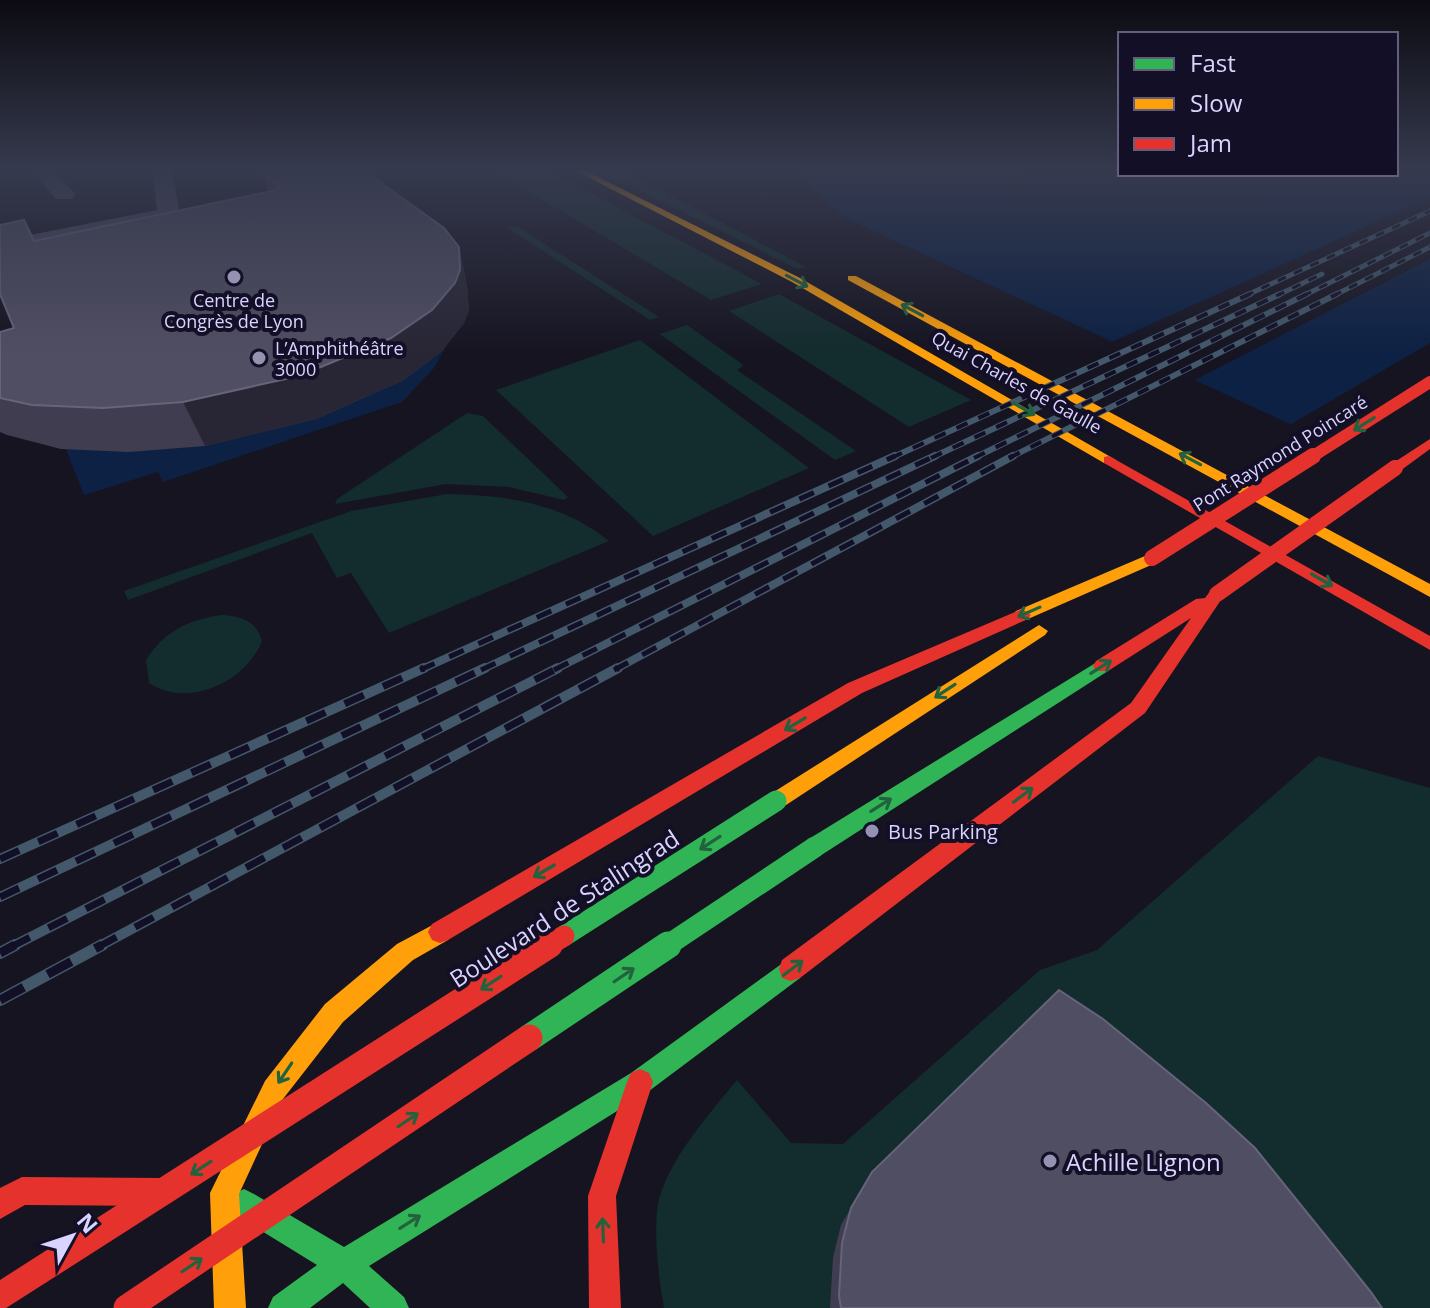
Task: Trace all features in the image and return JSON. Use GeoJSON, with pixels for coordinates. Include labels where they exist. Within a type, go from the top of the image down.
{"type":"FeatureCollection","features":[{"type":"Feature","properties":{"kind":"main road","name":"Quai Charles de Gaulle"},"geometry":{"type":"LineString","coordinates":[[699,231],[796,280],[1430,644]]}},
{"type":"Feature","properties":{"kind":"main road","name":"Quai Charles de Gaulle"},"geometry":{"type":"LineString","coordinates":[[832,268],[1430,591]]}},
{"type":"Feature","properties":{"kind":"main road","name":"Pont Raymond Poincaré"},"geometry":{"type":"LineString","coordinates":[[1152,558],[1430,382]]}},
{"type":"Feature","properties":{"kind":"main road"},"geometry":{"type":"LineString","coordinates":[[127,1308],[815,847],[1217,594],[1430,443]]}},
{"type":"Feature","properties":{"kind":"main road"},"geometry":{"type":"LineString","coordinates":[[230,1308],[209,1192],[274,1090],[334,1013],[405,952],[855,688],[1152,558]]}},
{"type":"Feature","properties":{"kind":"main road","name":"Boulevard de Stalingrad"},"geometry":{"type":"LineString","coordinates":[[0,1296],[1152,558]]}},
{"type":"Feature","properties":{"kind":"main road"},"geometry":{"type":"LineString","coordinates":[[284,1308],[344,1264],[640,1082],[1138,708],[1217,594]]}},
{"type":"Feature","properties":{"kind":"main road"},"geometry":{"type":"LineString","coordinates":[[605,1308],[602,1196],[640,1082]]}},
{"type":"Feature","properties":{"kind":"main road"},"geometry":{"type":"LineString","coordinates":[[0,1204],[22,1191],[209,1192],[344,1264],[393,1308]]}},
{"type":"Feature","properties":{"kind":"street"},"geometry":{"type":"LineString","coordinates":[[0,248],[66,231]]}},
{"type":"Feature","properties":{"kind":"green space"},"geometry":{"type":"Polygon","coordinates":[[[512,231],[524,231],[659,317],[650,320],[512,231]]]}},
{"type":"Feature","properties":{"kind":"green space"},"geometry":{"type":"Polygon","coordinates":[[[595,231],[662,231],[762,284],[711,300],[595,231]]]}},
{"type":"Feature","properties":{"kind":"green space"},"geometry":{"type":"Polygon","coordinates":[[[721,231],[738,231],[806,267],[797,269],[721,231]]]}},
{"type":"Feature","properties":{"kind":"green space"},"geometry":{"type":"Polygon","coordinates":[[[779,294],[971,400],[909,427],[729,311],[779,294]]]}},
{"type":"Feature","properties":{"kind":"green space"},"geometry":{"type":"Polygon","coordinates":[[[687,325],[742,364],[737,370],[856,451],[835,460],[660,334],[687,325]]]}},
{"type":"Feature","properties":{"kind":"green space"},"geometry":{"type":"Polygon","coordinates":[[[640,340],[809,468],[653,536],[496,390],[640,340]]]}},
{"type":"Feature","properties":{"kind":"green space"},"geometry":{"type":"Polygon","coordinates":[[[467,413],[483,416],[568,497],[564,500],[509,487],[446,484],[335,504],[337,499],[467,413]]]}},
{"type":"Feature","properties":{"kind":"green space"},"geometry":{"type":"Polygon","coordinates":[[[447,494],[512,499],[553,510],[591,528],[609,541],[389,633],[351,573],[337,578],[312,533],[128,600],[124,591],[351,511],[447,494]]]}},
{"type":"Feature","properties":{"kind":"green space"},"geometry":{"type":"Polygon","coordinates":[[[221,615],[247,620],[256,628],[262,641],[243,669],[214,687],[198,692],[164,690],[149,683],[146,660],[160,642],[187,624],[221,615]]]}},
{"type":"Feature","properties":{"kind":"green space"},"geometry":{"type":"Polygon","coordinates":[[[1318,756],[1430,788],[1430,1308],[664,1308],[656,1228],[663,1188],[691,1138],[737,1080],[791,1143],[843,1144],[1040,970],[1097,950],[1318,756]]]}},
{"type":"Feature","properties":{"kind":"water"},"geometry":{"type":"Polygon","coordinates":[[[873,231],[1430,231],[1430,489],[873,231]]]}},
{"type":"Feature","properties":{"kind":"water","name":"L’Amphithéâtre 3000"},"geometry":{"type":"Polygon","coordinates":[[[454,332],[434,368],[402,402],[163,482],[158,472],[84,495],[36,373],[454,332]]]}},
{"type":"Feature","properties":{"kind":"pier"},"geometry":{"type":"Polygon","coordinates":[[[1357,231],[1430,231],[1430,259],[1191,382],[1107,344],[1357,231]]]}},
{"type":"Feature","properties":{"kind":"pier"},"geometry":{"type":"Polygon","coordinates":[[[1430,343],[1430,493],[1286,427],[1430,343]]]}},
{"type":"Feature","properties":{"kind":"building"},"geometry":{"type":"Polygon","coordinates":[[[0,231],[29,231],[34,241],[81,231],[446,231],[459,247],[460,270],[455,283],[432,310],[391,338],[299,376],[183,402],[103,408],[32,405],[0,398],[0,332],[14,328],[0,294],[0,231]]]}},
{"type":"Feature","properties":{"kind":"building","name":"Achille Lignon"},"geometry":{"type":"Polygon","coordinates":[[[1059,990],[1103,1019],[1206,1103],[1255,1148],[1382,1308],[841,1308],[842,1243],[851,1208],[872,1172],[1059,990]]]}},
{"type":"Feature","properties":{"kind":"railway"},"geometry":{"type":"LineString","coordinates":[[1245,296],[1386,231]]}},
{"type":"Feature","properties":{"kind":"railway"},"geometry":{"type":"LineString","coordinates":[[1303,296],[1430,233]]}},
{"type":"Feature","properties":{"kind":"railway"},"geometry":{"type":"LineString","coordinates":[[1333,296],[1430,247]]}},
{"type":"Feature","properties":{"kind":"railway"},"geometry":{"type":"LineString","coordinates":[[1276,296],[1322,274]]}},
{"type":"Feature","properties":{"kind":"railway"},"geometry":{"type":"LineString","coordinates":[[891,458],[1250,294]]}},
{"type":"Feature","properties":{"kind":"railway"},"geometry":{"type":"LineString","coordinates":[[931,458],[1280,294]]}},
{"type":"Feature","properties":{"kind":"railway"},"geometry":{"type":"LineString","coordinates":[[976,457],[1307,294]]}},
{"type":"Feature","properties":{"kind":"railway"},"geometry":{"type":"LineString","coordinates":[[1333,296],[1337,294]]}},
{"type":"Feature","properties":{"kind":"railway"},"geometry":{"type":"LineString","coordinates":[[1013,456],[1333,296]]}},
{"type":"Feature","properties":{"kind":"railway"},"geometry":{"type":"LineString","coordinates":[[420,670],[895,456]]}},
{"type":"Feature","properties":{"kind":"railway"},"geometry":{"type":"LineString","coordinates":[[481,670],[935,456]]}},
{"type":"Feature","properties":{"kind":"railway"},"geometry":{"type":"LineString","coordinates":[[614,670],[1013,456]]}},
{"type":"Feature","properties":{"kind":"railway"},"geometry":{"type":"LineString","coordinates":[[1009,458],[1013,456]]}},
{"type":"Feature","properties":{"kind":"railway"},"geometry":{"type":"LineString","coordinates":[[554,670],[976,457]]}},
{"type":"Feature","properties":{"kind":"railway"},"geometry":{"type":"LineString","coordinates":[[0,859],[424,668]]}},
{"type":"Feature","properties":{"kind":"railway"},"geometry":{"type":"LineString","coordinates":[[0,897],[485,668]]}},
{"type":"Feature","properties":{"kind":"railway"},"geometry":{"type":"LineString","coordinates":[[11,947],[558,668]]}},
{"type":"Feature","properties":{"kind":"railway"},"geometry":{"type":"LineString","coordinates":[[98,947],[618,668]]}},
{"type":"Feature","properties":{"kind":"railway"},"geometry":{"type":"LineString","coordinates":[[0,953],[15,945]]}},
{"type":"Feature","properties":{"kind":"railway"},"geometry":{"type":"LineString","coordinates":[[0,1000],[102,945]]}},
{"type":"Feature","properties":{"kind":"traffic: fast"},"geometry":{"type":"LineString","coordinates":[[815,847],[1102,666]]}},
{"type":"Feature","properties":{"kind":"traffic: fast"},"geometry":{"type":"LineString","coordinates":[[564,936],[776,801]]}},
{"type":"Feature","properties":{"kind":"traffic: fast"},"geometry":{"type":"LineString","coordinates":[[529,1038],[815,847]]}},
{"type":"Feature","properties":{"kind":"traffic: fast"},"geometry":{"type":"LineString","coordinates":[[284,1308],[344,1264],[640,1082],[791,969]]}},
{"type":"Feature","properties":{"kind":"traffic: fast"},"geometry":{"type":"LineString","coordinates":[[244,1204],[344,1264],[393,1308]]}},
{"type":"Feature","properties":{"kind":"traffic: slow"},"geometry":{"type":"LineString","coordinates":[[699,231],[796,280],[1109,460]]}},
{"type":"Feature","properties":{"kind":"traffic: slow"},"geometry":{"type":"LineString","coordinates":[[852,278],[1430,591]]}},
{"type":"Feature","properties":{"kind":"traffic: slow"},"geometry":{"type":"LineString","coordinates":[[1022,615],[1152,558]]}},
{"type":"Feature","properties":{"kind":"traffic: slow"},"geometry":{"type":"LineString","coordinates":[[776,801],[1039,631]]}},
{"type":"Feature","properties":{"kind":"traffic: slow"},"geometry":{"type":"LineString","coordinates":[[230,1308],[224,1193],[274,1090],[334,1013],[405,952],[440,932]]}},
{"type":"Feature","properties":{"kind":"traffic: jam"},"geometry":{"type":"LineString","coordinates":[[1152,558],[1430,382]]}},
{"type":"Feature","properties":{"kind":"traffic: jam"},"geometry":{"type":"LineString","coordinates":[[1395,468],[1430,443]]}},
{"type":"Feature","properties":{"kind":"traffic: jam"},"geometry":{"type":"LineString","coordinates":[[1109,460],[1430,644]]}},
{"type":"Feature","properties":{"kind":"traffic: jam"},"geometry":{"type":"LineString","coordinates":[[1217,594],[1395,468]]}},
{"type":"Feature","properties":{"kind":"traffic: jam"},"geometry":{"type":"LineString","coordinates":[[791,969],[1138,708],[1217,594]]}},
{"type":"Feature","properties":{"kind":"traffic: jam"},"geometry":{"type":"LineString","coordinates":[[1102,666],[1202,603]]}},
{"type":"Feature","properties":{"kind":"traffic: jam"},"geometry":{"type":"LineString","coordinates":[[440,932],[855,688],[1022,615]]}},
{"type":"Feature","properties":{"kind":"traffic: jam"},"geometry":{"type":"LineString","coordinates":[[0,1296],[564,936]]}},
{"type":"Feature","properties":{"kind":"traffic: jam"},"geometry":{"type":"LineString","coordinates":[[127,1308],[529,1038]]}},
{"type":"Feature","properties":{"kind":"traffic: jam"},"geometry":{"type":"LineString","coordinates":[[605,1308],[602,1196],[640,1082]]}},
{"type":"Feature","properties":{"kind":"traffic: jam"},"geometry":{"type":"LineString","coordinates":[[0,1204],[22,1191],[162,1192]]}},
{"type":"Feature","properties":{"kind":"place","name":"Centre de Congrès de Lyon"},"geometry":{"type":"Point","coordinates":[234,277]}},
{"type":"Feature","properties":{"kind":"place","name":"L’Amphithéâtre 3000"},"geometry":{"type":"Point","coordinates":[259,358]}},
{"type":"Feature","properties":{"kind":"place","name":"Bus Parking"},"geometry":{"type":"Point","coordinates":[872,831]}},
{"type":"Feature","properties":{"kind":"place","name":"Achille Lignon"},"geometry":{"type":"Point","coordinates":[1050,1161]}}]}
